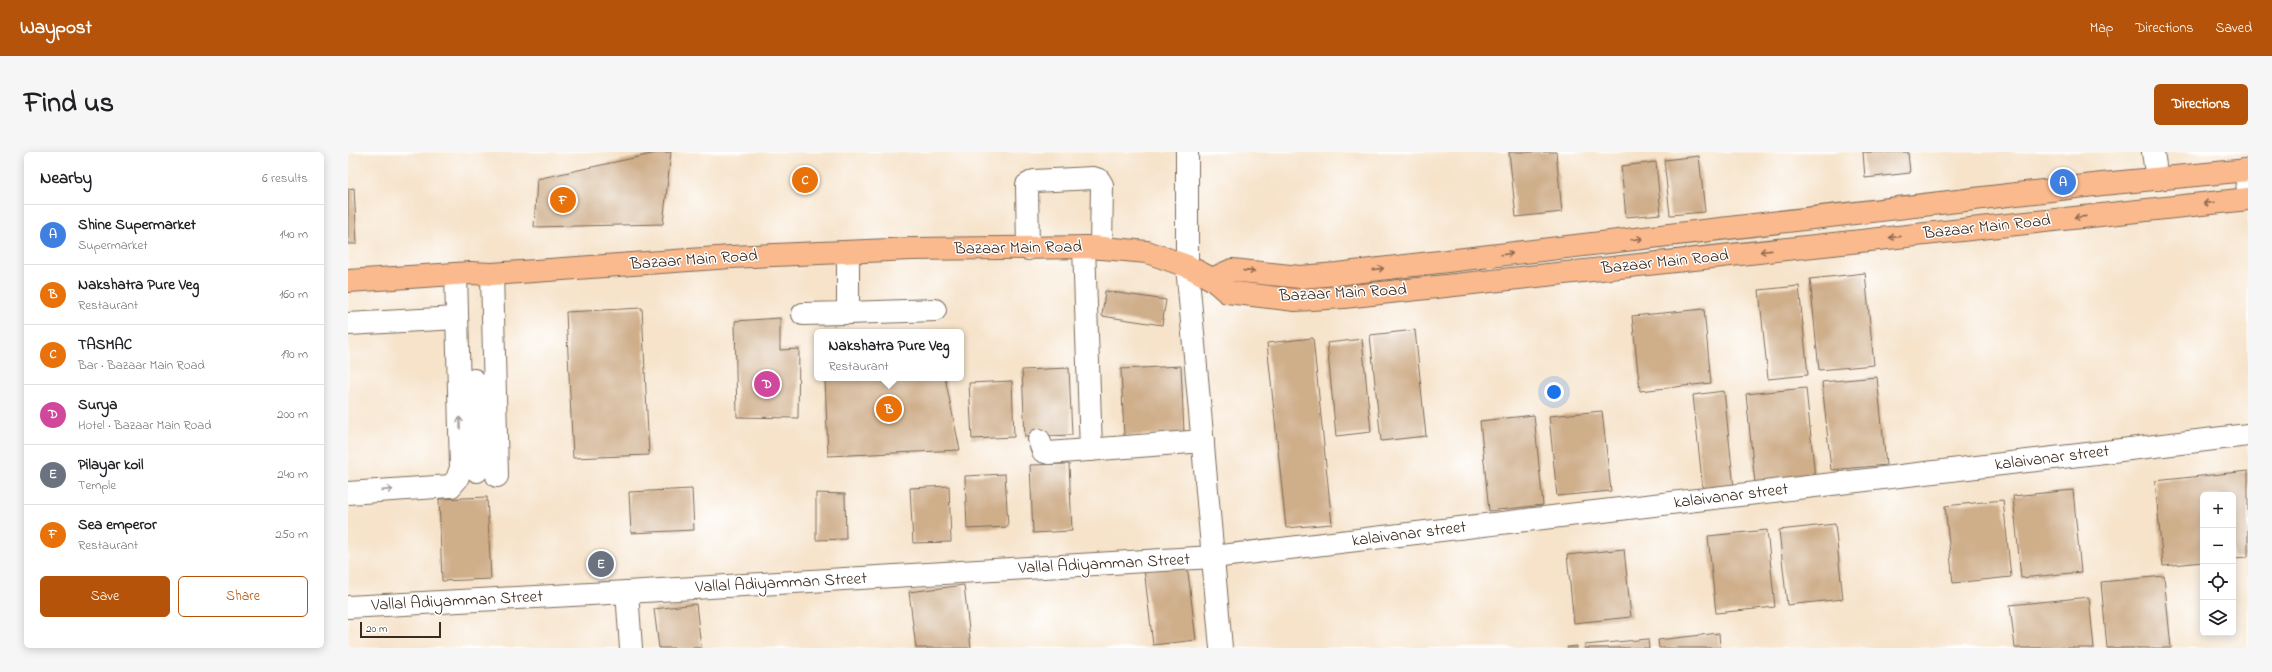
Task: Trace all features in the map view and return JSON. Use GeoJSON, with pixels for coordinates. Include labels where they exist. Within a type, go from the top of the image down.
{"type":"FeatureCollection","features":[{"type":"Feature","properties":{"kind":"main road"},"geometry":{"type":"LineString","coordinates":[[1212,279],[1232,270],[1300,277],[1337,274],[2157,179],[2247,176]]}},
{"type":"Feature","properties":{"kind":"main road","name":"Bazaar Main Road"},"geometry":{"type":"LineString","coordinates":[[348,280],[463,274],[492,274],[731,257],[912,249],[1028,249],[1093,247],[1147,252],[1187,266],[1212,279],[1227,292],[1250,296],[1295,300],[1344,297],[2248,199]]}},
{"type":"Feature","properties":{"kind":"street"},"geometry":{"type":"LineString","coordinates":[[1187,152],[1187,266],[1221,648]]}},
{"type":"Feature","properties":{"kind":"street"},"geometry":{"type":"LineString","coordinates":[[2154,152],[2157,179]]}},
{"type":"Feature","properties":{"kind":"street"},"geometry":{"type":"LineString","coordinates":[[1028,249],[1027,185],[1034,181],[1093,178],[1099,180],[1102,185],[1093,247],[1091,450]]}},
{"type":"Feature","properties":{"kind":"street"},"geometry":{"type":"LineString","coordinates":[[848,252],[848,313]]}},
{"type":"Feature","properties":{"kind":"street"},"geometry":{"type":"LineString","coordinates":[[463,274],[487,473],[492,274]]}},
{"type":"Feature","properties":{"kind":"street"},"geometry":{"type":"LineString","coordinates":[[348,493],[451,486],[457,479],[461,468],[457,318],[463,274]]}},
{"type":"Feature","properties":{"kind":"street"},"geometry":{"type":"LineString","coordinates":[[803,314],[934,310]]}},
{"type":"Feature","properties":{"kind":"street"},"geometry":{"type":"LineString","coordinates":[[348,324],[457,318]]}},
{"type":"Feature","properties":{"kind":"street","name":"kalaivanar street"},"geometry":{"type":"LineString","coordinates":[[1213,557],[2248,435]]}},
{"type":"Feature","properties":{"kind":"street"},"geometry":{"type":"LineString","coordinates":[[1040,440],[1043,451],[1049,453],[1203,441]]}},
{"type":"Feature","properties":{"kind":"street","name":"Vallal Adiyamman Street"},"geometry":{"type":"LineString","coordinates":[[348,607],[1213,557]]}},
{"type":"Feature","properties":{"kind":"street"},"geometry":{"type":"LineString","coordinates":[[627,592],[632,648]]}},
{"type":"Feature","properties":{"kind":"building"},"geometry":{"type":"Polygon","coordinates":[[[661,152],[671,152],[663,224],[534,227],[537,179],[661,152]]]}},
{"type":"Feature","properties":{"kind":"building"},"geometry":{"type":"Polygon","coordinates":[[[1509,152],[1556,152],[1562,212],[1516,217],[1509,152]]]}},
{"type":"Feature","properties":{"kind":"building"},"geometry":{"type":"Polygon","coordinates":[[[1863,152],[1908,152],[1910,173],[1865,178],[1863,152]]]}},
{"type":"Feature","properties":{"kind":"building"},"geometry":{"type":"Polygon","coordinates":[[[1699,156],[1705,212],[1670,215],[1664,160],[1699,156]]]}},
{"type":"Feature","properties":{"kind":"building"},"geometry":{"type":"Polygon","coordinates":[[[1656,162],[1661,214],[1626,217],[1621,166],[1656,162]]]}},
{"type":"Feature","properties":{"kind":"building"},"geometry":{"type":"Polygon","coordinates":[[[354,188],[357,244],[348,244],[348,189],[354,188]]]}},
{"type":"Feature","properties":{"kind":"building"},"geometry":{"type":"Polygon","coordinates":[[[1865,273],[1874,365],[1819,370],[1810,279],[1865,273]]]}},
{"type":"Feature","properties":{"kind":"building"},"geometry":{"type":"Polygon","coordinates":[[[1799,286],[1808,375],[1768,379],[1759,290],[1799,286]]]}},
{"type":"Feature","properties":{"kind":"building"},"geometry":{"type":"Polygon","coordinates":[[[1105,291],[1166,300],[1162,325],[1102,316],[1105,291]]]}},
{"type":"Feature","properties":{"kind":"building"},"geometry":{"type":"Polygon","coordinates":[[[642,308],[649,455],[573,458],[566,312],[642,308]]]}},
{"type":"Feature","properties":{"kind":"building"},"geometry":{"type":"Polygon","coordinates":[[[1704,309],[1711,383],[1640,391],[1632,316],[1704,309]]]}},
{"type":"Feature","properties":{"kind":"building"},"geometry":{"type":"Polygon","coordinates":[[[780,318],[780,350],[799,349],[798,418],[737,417],[735,321],[780,318]]]}},
{"type":"Feature","properties":{"kind":"building"},"geometry":{"type":"Polygon","coordinates":[[[1415,330],[1426,436],[1381,441],[1370,335],[1415,330]]]}},
{"type":"Feature","properties":{"kind":"building"},"geometry":{"type":"Polygon","coordinates":[[[1313,338],[1332,524],[1286,528],[1267,343],[1313,338]]]}},
{"type":"Feature","properties":{"kind":"building"},"geometry":{"type":"Polygon","coordinates":[[[1362,339],[1371,432],[1336,436],[1327,343],[1362,339]]]}},
{"type":"Feature","properties":{"kind":"building"},"geometry":{"type":"Polygon","coordinates":[[[1181,366],[1184,433],[1124,436],[1121,369],[1181,366]]]}},
{"type":"Feature","properties":{"kind":"building"},"geometry":{"type":"Polygon","coordinates":[[[1069,368],[1072,435],[1025,437],[1022,370],[1069,368]]]}},
{"type":"Feature","properties":{"kind":"building"},"geometry":{"type":"Polygon","coordinates":[[[1877,377],[1886,465],[1831,470],[1822,382],[1877,377]]]}},
{"type":"Feature","properties":{"kind":"building"},"geometry":{"type":"Polygon","coordinates":[[[825,381],[946,381],[960,450],[828,456],[825,381]]]}},
{"type":"Feature","properties":{"kind":"building"},"geometry":{"type":"Polygon","coordinates":[[[1012,381],[1014,437],[972,439],[969,383],[1012,381]]]}},
{"type":"Feature","properties":{"kind":"building"},"geometry":{"type":"Polygon","coordinates":[[[1806,388],[1815,478],[1755,484],[1746,394],[1806,388]]]}},
{"type":"Feature","properties":{"kind":"building"},"geometry":{"type":"Polygon","coordinates":[[[1724,391],[1734,488],[1703,491],[1693,395],[1724,391]]]}},
{"type":"Feature","properties":{"kind":"building"},"geometry":{"type":"Polygon","coordinates":[[[1602,411],[1611,491],[1557,496],[1549,416],[1602,411]]]}},
{"type":"Feature","properties":{"kind":"building"},"geometry":{"type":"Polygon","coordinates":[[[1534,415],[1543,505],[1489,511],[1480,421],[1534,415]]]}},
{"type":"Feature","properties":{"kind":"building"},"geometry":{"type":"Polygon","coordinates":[[[1069,464],[1072,531],[1033,533],[1030,465],[1069,464]]]}},
{"type":"Feature","properties":{"kind":"building"},"geometry":{"type":"Polygon","coordinates":[[[2248,471],[2248,557],[2236,558],[2236,492],[2200,492],[2200,562],[2163,566],[2155,481],[2248,471]]]}},
{"type":"Feature","properties":{"kind":"building"},"geometry":{"type":"Polygon","coordinates":[[[1005,474],[1008,527],[967,529],[965,476],[1005,474]]]}},
{"type":"Feature","properties":{"kind":"building"},"geometry":{"type":"Polygon","coordinates":[[[949,486],[951,542],[913,543],[910,488],[949,486]]]}},
{"type":"Feature","properties":{"kind":"building"},"geometry":{"type":"Polygon","coordinates":[[[692,489],[694,530],[631,533],[629,492],[692,489]]]}},
{"type":"Feature","properties":{"kind":"building"},"geometry":{"type":"Polygon","coordinates":[[[2073,490],[2081,572],[2021,578],[2013,496],[2073,490]]]}},
{"type":"Feature","properties":{"kind":"building"},"geometry":{"type":"Polygon","coordinates":[[[816,493],[845,494],[846,539],[816,540],[816,493]]]}},
{"type":"Feature","properties":{"kind":"building"},"geometry":{"type":"Polygon","coordinates":[[[487,497],[491,579],[442,581],[439,499],[487,497]]]}},
{"type":"Feature","properties":{"kind":"building"},"geometry":{"type":"Polygon","coordinates":[[[2003,500],[2011,577],[1953,583],[1945,506],[2003,500]]]}},
{"type":"Feature","properties":{"kind":"building"},"geometry":{"type":"Polygon","coordinates":[[[1835,524],[1843,599],[1787,605],[1779,530],[1835,524]]]}},
{"type":"Feature","properties":{"kind":"building"},"geometry":{"type":"Polygon","coordinates":[[[1767,530],[1775,607],[1716,613],[1708,536],[1767,530]]]}},
{"type":"Feature","properties":{"kind":"building"},"geometry":{"type":"Polygon","coordinates":[[[1624,549],[1631,617],[1574,623],[1567,555],[1624,549]]]}},
{"type":"Feature","properties":{"kind":"building"},"geometry":{"type":"Polygon","coordinates":[[[1187,564],[1196,640],[1153,645],[1144,569],[1187,564]]]}},
{"type":"Feature","properties":{"kind":"building"},"geometry":{"type":"Polygon","coordinates":[[[2164,576],[2171,648],[2107,648],[2101,582],[2164,576]]]}},
{"type":"Feature","properties":{"kind":"building"},"geometry":{"type":"Polygon","coordinates":[[[964,585],[971,648],[916,648],[909,592],[964,585]]]}},
{"type":"Feature","properties":{"kind":"building"},"geometry":{"type":"Polygon","coordinates":[[[2089,597],[2094,648],[2015,648],[2010,605],[2089,597]]]}},
{"type":"Feature","properties":{"kind":"building"},"geometry":{"type":"Polygon","coordinates":[[[696,604],[701,648],[659,648],[654,609],[696,604]]]}},
{"type":"Feature","properties":{"kind":"building"},"geometry":{"type":"Polygon","coordinates":[[[1719,633],[1720,648],[1659,648],[1658,640],[1719,633]]]}},
{"type":"Feature","properties":{"kind":"building"},"geometry":{"type":"Polygon","coordinates":[[[1648,639],[1649,648],[1585,648],[1585,645],[1648,639]]]}},
{"type":"Feature","properties":{"kind":"building"},"geometry":{"type":"Polygon","coordinates":[[[1577,646],[1577,648],[1567,648],[1567,647],[1577,646]]]}},
{"type":"Feature","properties":{"kind":"place","name":"TASMAC"},"geometry":{"type":"Point","coordinates":[805,180]}},
{"type":"Feature","properties":{"kind":"place","name":"Shine Supermarket"},"geometry":{"type":"Point","coordinates":[2063,182]}},
{"type":"Feature","properties":{"kind":"place","name":"Sea emperor"},"geometry":{"type":"Point","coordinates":[563,200]}},
{"type":"Feature","properties":{"kind":"place","name":"Surya"},"geometry":{"type":"Point","coordinates":[767,384]}},
{"type":"Feature","properties":{"kind":"place","name":"Nakshatra Pure Veg"},"geometry":{"type":"Point","coordinates":[889,409]}},
{"type":"Feature","properties":{"kind":"place","name":"Pilayar koil"},"geometry":{"type":"Point","coordinates":[601,564]}}]}
